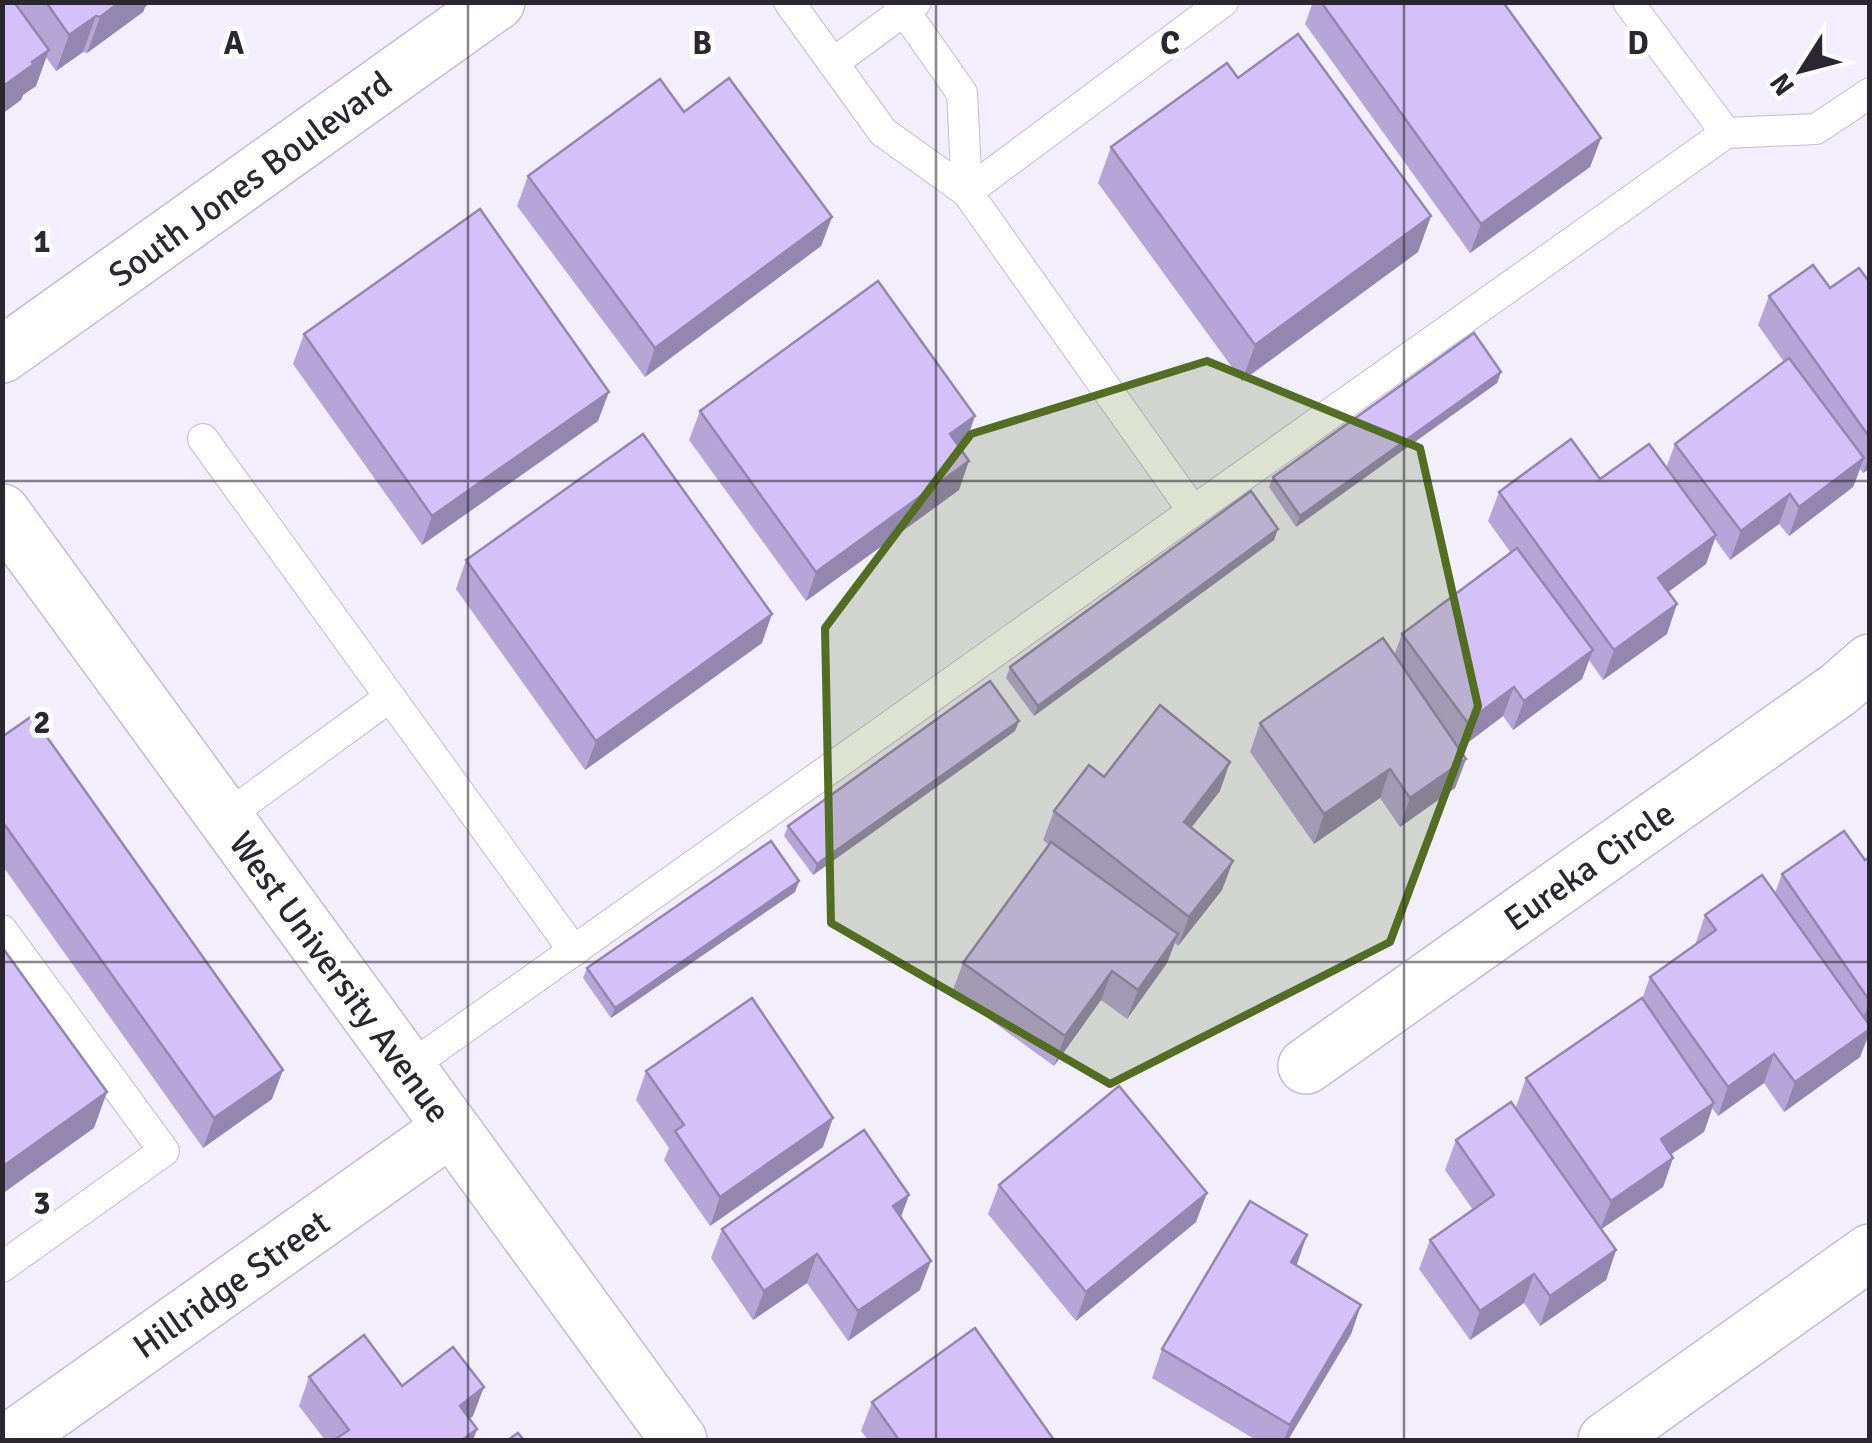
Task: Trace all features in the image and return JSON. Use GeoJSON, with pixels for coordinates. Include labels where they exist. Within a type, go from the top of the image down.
{"type":"FeatureCollection","features":[{"type":"Feature","properties":{"kind":"street","name":"South Jones Boulevard"},"geometry":{"type":"LineString","coordinates":[[2,355],[496,2]]}},
{"type":"Feature","properties":{"kind":"street","name":"West University Avenue"},"geometry":{"type":"LineString","coordinates":[[2,512],[679,1440]]}},
{"type":"Feature","properties":{"kind":"street","name":"Eureka Circle"},"geometry":{"type":"LineString","coordinates":[[1306,1066],[1823,700],[1870,662]]}},
{"type":"Feature","properties":{"kind":"street","name":"Hillridge Street"},"geometry":{"type":"LineString","coordinates":[[11,1440],[451,1128]]}},
{"type":"Feature","properties":{"kind":"street"},"geometry":{"type":"LineString","coordinates":[[1606,1440],[1870,1252]]}},
{"type":"Feature","properties":{"kind":"lane"},"geometry":{"type":"LineString","coordinates":[[789,2],[882,132],[967,192],[1193,511]]}},
{"type":"Feature","properties":{"kind":"lane"},"geometry":{"type":"LineString","coordinates":[[967,192],[1223,2]]}},
{"type":"Feature","properties":{"kind":"lane"},"geometry":{"type":"LineString","coordinates":[[1628,2],[1726,133]]}},
{"type":"Feature","properties":{"kind":"lane"},"geometry":{"type":"LineString","coordinates":[[834,63],[906,5],[962,93],[967,192]]}},
{"type":"Feature","properties":{"kind":"lane"},"geometry":{"type":"LineString","coordinates":[[408,1068],[1726,133],[1816,129],[1870,94]]}},
{"type":"Feature","properties":{"kind":"lane"},"geometry":{"type":"LineString","coordinates":[[203,439],[574,950]]}},
{"type":"Feature","properties":{"kind":"lane"},"geometry":{"type":"LineString","coordinates":[[224,818],[390,697]]}},
{"type":"Feature","properties":{"kind":"lane"},"geometry":{"type":"LineString","coordinates":[[2,930],[164,1151],[2,1267]]}},
{"type":"Feature","properties":{"kind":"highlighted area"},"geometry":{"type":"Polygon","coordinates":[[[1207,361],[1420,448],[1478,706],[1390,942],[1110,1084],[831,923],[825,628],[971,434],[1207,361]]]}},
{"type":"Feature","properties":{"kind":"building"},"geometry":{"type":"Polygon","coordinates":[[[2,2],[14,2],[49,50],[2,87],[2,2]]]}},
{"type":"Feature","properties":{"kind":"building"},"geometry":{"type":"Polygon","coordinates":[[[46,2],[120,2],[69,35],[46,2]]]}},
{"type":"Feature","properties":{"kind":"building"},"geometry":{"type":"Polygon","coordinates":[[[1321,2],[1503,2],[1601,138],[1481,224],[1321,2]]]}},
{"type":"Feature","properties":{"kind":"building"},"geometry":{"type":"Polygon","coordinates":[[[1298,34],[1431,216],[1255,345],[1111,147],[1227,63],[1238,78],[1298,34]]]}},
{"type":"Feature","properties":{"kind":"building"},"geometry":{"type":"Polygon","coordinates":[[[729,78],[832,217],[655,348],[528,176],[660,79],[684,112],[729,78]]]}},
{"type":"Feature","properties":{"kind":"building"},"geometry":{"type":"Polygon","coordinates":[[[480,209],[609,392],[432,516],[304,334],[480,209]]]}},
{"type":"Feature","properties":{"kind":"building"},"geometry":{"type":"Polygon","coordinates":[[[1813,265],[1830,288],[1859,268],[1870,283],[1870,438],[1769,296],[1813,265]]]}},
{"type":"Feature","properties":{"kind":"building"},"geometry":{"type":"Polygon","coordinates":[[[878,281],[975,416],[950,434],[969,461],[816,572],[700,411],[878,281]]]}},
{"type":"Feature","properties":{"kind":"building"},"geometry":{"type":"Polygon","coordinates":[[[1474,333],[1501,372],[1300,516],[1273,477],[1474,333]]]}},
{"type":"Feature","properties":{"kind":"building"},"geometry":{"type":"Polygon","coordinates":[[[1789,358],[1864,458],[1799,507],[1790,494],[1741,531],[1675,444],[1789,358]]]}},
{"type":"Feature","properties":{"kind":"building"},"geometry":{"type":"Polygon","coordinates":[[[643,434],[772,614],[596,741],[466,560],[643,434]]]}},
{"type":"Feature","properties":{"kind":"building"},"geometry":{"type":"Polygon","coordinates":[[[1571,439],[1600,479],[1649,444],[1716,535],[1658,578],[1677,604],[1614,650],[1499,492],[1571,439]]]}},
{"type":"Feature","properties":{"kind":"building"},"geometry":{"type":"Polygon","coordinates":[[[1251,491],[1278,529],[1038,706],[1010,667],[1251,491]]]}},
{"type":"Feature","properties":{"kind":"building"},"geometry":{"type":"Polygon","coordinates":[[[1517,548],[1593,650],[1524,701],[1514,687],[1467,722],[1402,634],[1517,548]]]}},
{"type":"Feature","properties":{"kind":"building"},"geometry":{"type":"Polygon","coordinates":[[[1383,638],[1466,759],[1410,798],[1390,769],[1324,814],[1260,723],[1383,638]]]}},
{"type":"Feature","properties":{"kind":"building"},"geometry":{"type":"Polygon","coordinates":[[[990,681],[1019,721],[817,864],[788,826],[990,681]]]}},
{"type":"Feature","properties":{"kind":"building"},"geometry":{"type":"Polygon","coordinates":[[[1160,705],[1230,762],[1184,822],[1233,861],[1189,917],[1054,811],[1089,765],[1104,777],[1160,705]]]}},
{"type":"Feature","properties":{"kind":"building"},"geometry":{"type":"Polygon","coordinates":[[[32,716],[283,1070],[214,1118],[2,821],[2,737],[32,716]]]}},
{"type":"Feature","properties":{"kind":"building"},"geometry":{"type":"Polygon","coordinates":[[[1844,831],[1865,860],[1870,857],[1869,1000],[1782,874],[1844,831]]]}},
{"type":"Feature","properties":{"kind":"building"},"geometry":{"type":"Polygon","coordinates":[[[771,841],[799,881],[615,1008],[587,968],[771,841]]]}},
{"type":"Feature","properties":{"kind":"building"},"geometry":{"type":"Polygon","coordinates":[[[1051,842],[1178,934],[1138,990],[1112,971],[1065,1036],[963,963],[1051,842]]]}},
{"type":"Feature","properties":{"kind":"building"},"geometry":{"type":"Polygon","coordinates":[[[1762,875],[1870,1029],[1795,1082],[1774,1054],[1728,1087],[1650,977],[1716,930],[1705,915],[1762,875]]]}},
{"type":"Feature","properties":{"kind":"building"},"geometry":{"type":"Polygon","coordinates":[[[2,947],[107,1092],[2,1167],[2,947]]]}},
{"type":"Feature","properties":{"kind":"building"},"geometry":{"type":"Polygon","coordinates":[[[752,998],[833,1118],[720,1197],[675,1131],[684,1125],[646,1071],[752,998]]]}},
{"type":"Feature","properties":{"kind":"building"},"geometry":{"type":"Polygon","coordinates":[[[1642,998],[1714,1103],[1661,1139],[1673,1158],[1611,1201],[1526,1078],[1642,998]]]}},
{"type":"Feature","properties":{"kind":"building"},"geometry":{"type":"Polygon","coordinates":[[[1119,1086],[1207,1193],[1086,1292],[999,1185],[1119,1086]]]}},
{"type":"Feature","properties":{"kind":"building"},"geometry":{"type":"Polygon","coordinates":[[[1511,1102],[1616,1250],[1550,1296],[1534,1274],[1480,1311],[1430,1240],[1494,1195],[1456,1140],[1511,1102]]]}},
{"type":"Feature","properties":{"kind":"building"},"geometry":{"type":"Polygon","coordinates":[[[864,1130],[909,1195],[893,1206],[931,1261],[858,1311],[817,1254],[764,1291],[722,1229],[864,1130]]]}},
{"type":"Feature","properties":{"kind":"building"},"geometry":{"type":"Polygon","coordinates":[[[1250,1201],[1307,1235],[1291,1262],[1361,1305],[1290,1425],[1162,1349],[1250,1201]]]}},
{"type":"Feature","properties":{"kind":"building"},"geometry":{"type":"Polygon","coordinates":[[[975,1328],[1054,1440],[899,1440],[872,1402],[975,1328]]]}},
{"type":"Feature","properties":{"kind":"building"},"geometry":{"type":"Polygon","coordinates":[[[364,1335],[402,1386],[453,1347],[484,1387],[460,1406],[477,1429],[462,1440],[334,1440],[349,1430],[309,1377],[364,1335]]]}}]}
